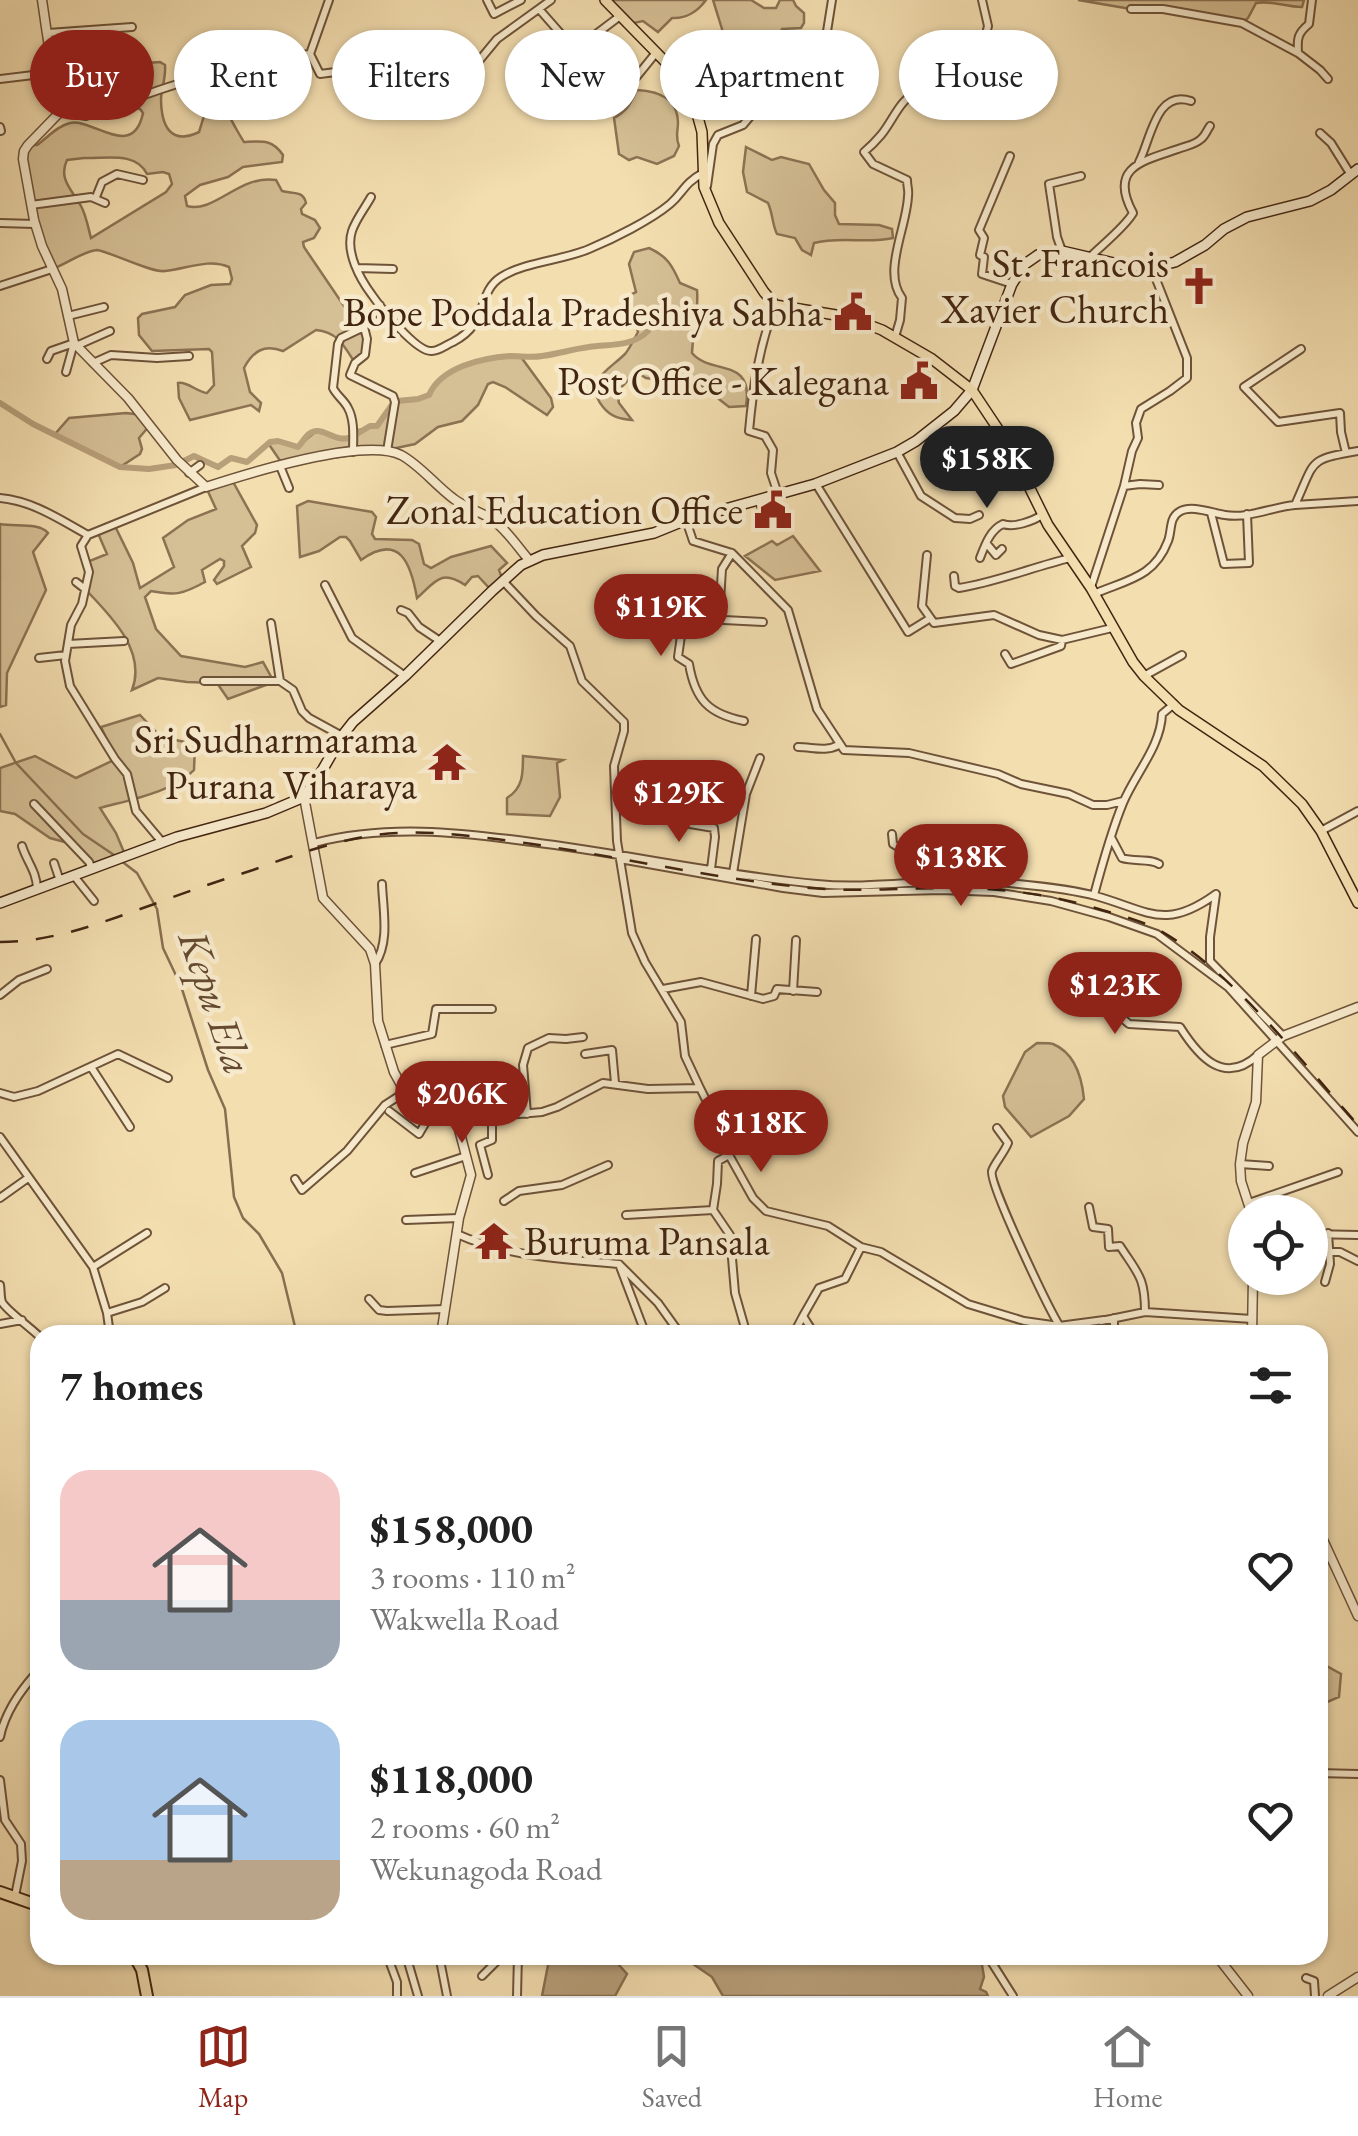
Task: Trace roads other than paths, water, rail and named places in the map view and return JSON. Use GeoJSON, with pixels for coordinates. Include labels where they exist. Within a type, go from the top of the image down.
{"type":"FeatureCollection","features":[{"type":"Feature","properties":{"kind":"highway"},"geometry":{"type":"LineString","coordinates":[[0,1892],[30,1903]]}},
{"type":"Feature","properties":{"kind":"highway"},"geometry":{"type":"LineString","coordinates":[[141,1965],[147,1996]]}},
{"type":"Feature","properties":{"kind":"main road"},"geometry":{"type":"LineString","coordinates":[[605,0],[686,83],[702,132],[706,192],[731,244],[775,305],[848,317],[882,330],[932,359],[972,390],[1008,444],[1042,515],[1144,676],[1194,722],[1262,766],[1302,804],[1321,831],[1358,903]]}},
{"type":"Feature","properties":{"kind":"main road"},"geometry":{"type":"LineString","coordinates":[[0,903],[304,797],[353,722],[521,565],[544,556],[654,533],[686,520],[779,496],[898,452],[954,411],[972,390],[1012,284],[1025,264],[1038,255],[1062,251],[1152,268],[1174,262],[1247,217],[1310,201],[1354,172]]}},
{"type":"Feature","properties":{"kind":"main road"},"geometry":{"type":"LineString","coordinates":[[954,411],[980,400]]}},
{"type":"Feature","properties":{"kind":"street"},"geometry":{"type":"LineString","coordinates":[[42,0],[47,30]]}},
{"type":"Feature","properties":{"kind":"street"},"geometry":{"type":"LineString","coordinates":[[312,48],[329,0]]}},
{"type":"Feature","properties":{"kind":"street"},"geometry":{"type":"LineString","coordinates":[[487,0],[494,14],[498,14],[522,0]]}},
{"type":"Feature","properties":{"kind":"street"},"geometry":{"type":"LineString","coordinates":[[312,58],[320,74],[365,69],[392,78],[452,81],[464,76],[497,39],[552,0]]}},
{"type":"Feature","properties":{"kind":"street"},"geometry":{"type":"LineString","coordinates":[[827,30],[832,0]]}},
{"type":"Feature","properties":{"kind":"street"},"geometry":{"type":"LineString","coordinates":[[894,337],[902,298],[896,290],[894,274],[908,197],[907,180],[873,164],[864,152],[912,94],[974,82],[988,26],[982,0]]}},
{"type":"Feature","properties":{"kind":"street"},"geometry":{"type":"LineString","coordinates":[[1298,53],[1297,39],[1309,24],[1312,0]]}},
{"type":"Feature","properties":{"kind":"street"},"geometry":{"type":"LineString","coordinates":[[539,9],[575,50],[620,16]]}},
{"type":"Feature","properties":{"kind":"street"},"geometry":{"type":"LineString","coordinates":[[1132,9],[1163,9],[1242,23],[1298,53],[1328,79]]}},
{"type":"Feature","properties":{"kind":"street"},"geometry":{"type":"LineString","coordinates":[[98,30],[132,28]]}},
{"type":"Feature","properties":{"kind":"street"},"geometry":{"type":"LineString","coordinates":[[640,72],[655,54]]}},
{"type":"Feature","properties":{"kind":"street"},"geometry":{"type":"LineString","coordinates":[[0,79],[30,75]]}},
{"type":"Feature","properties":{"kind":"street"},"geometry":{"type":"LineString","coordinates":[[1090,257],[1129,220],[1132,213],[1124,188],[1126,174],[1138,162],[1164,104],[1174,99],[1192,101]]}},
{"type":"Feature","properties":{"kind":"street"},"geometry":{"type":"LineString","coordinates":[[51,120],[24,151],[26,181],[36,224],[62,289],[75,345],[128,398],[189,473],[206,487]]}},
{"type":"Feature","properties":{"kind":"street"},"geometry":{"type":"LineString","coordinates":[[706,192],[713,144],[718,135],[747,120]]}},
{"type":"Feature","properties":{"kind":"street"},"geometry":{"type":"LineString","coordinates":[[1138,162],[1199,142],[1210,126]]}},
{"type":"Feature","properties":{"kind":"street"},"geometry":{"type":"LineString","coordinates":[[1320,134],[1354,172]]}},
{"type":"Feature","properties":{"kind":"street"},"geometry":{"type":"LineString","coordinates":[[1010,156],[980,230],[984,238],[980,254],[985,266],[982,274],[1012,284]]}},
{"type":"Feature","properties":{"kind":"street"},"geometry":{"type":"LineString","coordinates":[[371,197],[352,230],[356,268],[380,305],[419,348],[434,352],[463,337],[477,322],[486,292],[501,277],[586,250],[630,228],[672,203],[688,181],[704,172]]}},
{"type":"Feature","properties":{"kind":"street"},"geometry":{"type":"LineString","coordinates":[[96,198],[102,182],[117,174],[142,180]]}},
{"type":"Feature","properties":{"kind":"street"},"geometry":{"type":"LineString","coordinates":[[1062,251],[1056,237],[1049,184],[1082,176]]}},
{"type":"Feature","properties":{"kind":"street"},"geometry":{"type":"LineString","coordinates":[[31,206],[96,198],[105,203]]}},
{"type":"Feature","properties":{"kind":"street"},"geometry":{"type":"LineString","coordinates":[[0,223],[36,224]]}},
{"type":"Feature","properties":{"kind":"street"},"geometry":{"type":"LineString","coordinates":[[356,268],[393,269]]}},
{"type":"Feature","properties":{"kind":"street"},"geometry":{"type":"LineString","coordinates":[[1093,591],[1138,438],[1136,423],[1141,409],[1187,378],[1187,358],[1152,268]]}},
{"type":"Feature","properties":{"kind":"street"},"geometry":{"type":"LineString","coordinates":[[0,286],[52,269]]}},
{"type":"Feature","properties":{"kind":"street"},"geometry":{"type":"LineString","coordinates":[[353,452],[349,409],[333,388],[338,344],[341,338],[364,327],[380,305]]}},
{"type":"Feature","properties":{"kind":"street"},"geometry":{"type":"LineString","coordinates":[[775,305],[755,370],[749,430],[765,436],[773,450],[771,473],[779,496]]}},
{"type":"Feature","properties":{"kind":"street"},"geometry":{"type":"LineString","coordinates":[[68,316],[104,307]]}},
{"type":"Feature","properties":{"kind":"street"},"geometry":{"type":"LineString","coordinates":[[364,327],[365,355],[350,375],[393,396],[386,451]]}},
{"type":"Feature","properties":{"kind":"street"},"geometry":{"type":"LineString","coordinates":[[47,359],[51,351],[110,331]]}},
{"type":"Feature","properties":{"kind":"street"},"geometry":{"type":"LineString","coordinates":[[66,372],[75,345]]}},
{"type":"Feature","properties":{"kind":"street"},"geometry":{"type":"LineString","coordinates":[[1301,349],[1244,387],[1278,422],[1340,413],[1346,453]]}},
{"type":"Feature","properties":{"kind":"street"},"geometry":{"type":"LineString","coordinates":[[93,363],[111,355],[189,356]]}},
{"type":"Feature","properties":{"kind":"street"},"geometry":{"type":"LineString","coordinates":[[930,430],[952,462]]}},
{"type":"Feature","properties":{"kind":"street"},"geometry":{"type":"LineString","coordinates":[[163,843],[136,811],[127,774],[70,686],[65,661],[71,625],[82,604],[89,572],[81,546],[88,535],[246,469],[280,466],[330,454],[386,451],[410,461],[466,508],[494,520],[530,561]]}},
{"type":"Feature","properties":{"kind":"street"},"geometry":{"type":"LineString","coordinates":[[1295,505],[1313,464],[1322,457],[1358,451]]}},
{"type":"Feature","properties":{"kind":"street"},"geometry":{"type":"LineString","coordinates":[[898,452],[921,496],[955,518],[970,519],[979,514]]}},
{"type":"Feature","properties":{"kind":"street"},"geometry":{"type":"LineString","coordinates":[[189,473],[200,465]]}},
{"type":"Feature","properties":{"kind":"street"},"geometry":{"type":"LineString","coordinates":[[280,466],[289,488]]}},
{"type":"Feature","properties":{"kind":"street"},"geometry":{"type":"LineString","coordinates":[[816,484],[908,632],[929,619]]}},
{"type":"Feature","properties":{"kind":"street"},"geometry":{"type":"LineString","coordinates":[[1124,486],[1158,485]]}},
{"type":"Feature","properties":{"kind":"street"},"geometry":{"type":"LineString","coordinates":[[0,498],[40,508],[88,535]]}},
{"type":"Feature","properties":{"kind":"street"},"geometry":{"type":"LineString","coordinates":[[759,501],[768,526]]}},
{"type":"Feature","properties":{"kind":"street"},"geometry":{"type":"LineString","coordinates":[[1093,591],[1144,575],[1160,557],[1169,539],[1172,519],[1180,511],[1226,516],[1295,505],[1358,501]]}},
{"type":"Feature","properties":{"kind":"street"},"geometry":{"type":"LineString","coordinates":[[1211,512],[1224,564],[1249,563],[1248,514]]}},
{"type":"Feature","properties":{"kind":"street"},"geometry":{"type":"LineString","coordinates":[[980,558],[996,527],[1042,515]]}},
{"type":"Feature","properties":{"kind":"street"},"geometry":{"type":"LineString","coordinates":[[686,520],[692,541],[732,553],[788,610],[818,709],[844,750],[909,753],[1069,794],[1093,805],[1124,801]]}},
{"type":"Feature","properties":{"kind":"street"},"geometry":{"type":"LineString","coordinates":[[986,543],[996,555],[1002,548]]}},
{"type":"Feature","properties":{"kind":"street"},"geometry":{"type":"LineString","coordinates":[[732,553],[722,569],[720,618],[763,622]]}},
{"type":"Feature","properties":{"kind":"street"},"geometry":{"type":"LineString","coordinates":[[927,555],[922,606],[934,622],[994,615],[1040,636],[1062,640],[1112,628]]}},
{"type":"Feature","properties":{"kind":"street"},"geometry":{"type":"LineString","coordinates":[[954,576],[958,588],[989,584],[1070,558]]}},
{"type":"Feature","properties":{"kind":"street"},"geometry":{"type":"LineString","coordinates":[[504,580],[570,646],[582,680],[624,722],[614,766],[619,856],[632,933],[681,1022],[684,1056],[753,1198],[766,1211],[828,1226],[862,1247],[881,1252],[968,1304],[1052,1325]]}},
{"type":"Feature","properties":{"kind":"street"},"geometry":{"type":"LineString","coordinates":[[76,582],[85,588]]}},
{"type":"Feature","properties":{"kind":"street"},"geometry":{"type":"LineString","coordinates":[[325,585],[352,638],[405,676]]}},
{"type":"Feature","properties":{"kind":"street"},"geometry":{"type":"LineString","coordinates":[[720,593],[686,600],[678,657],[688,664],[698,695],[717,714],[744,721]]}},
{"type":"Feature","properties":{"kind":"street"},"geometry":{"type":"LineString","coordinates":[[401,610],[441,642]]}},
{"type":"Feature","properties":{"kind":"street"},"geometry":{"type":"LineString","coordinates":[[271,624],[280,681]]}},
{"type":"Feature","properties":{"kind":"street"},"geometry":{"type":"LineString","coordinates":[[68,644],[124,640]]}},
{"type":"Feature","properties":{"kind":"street"},"geometry":{"type":"LineString","coordinates":[[1005,654],[1011,664],[1061,646],[1062,640]]}},
{"type":"Feature","properties":{"kind":"street"},"geometry":{"type":"LineString","coordinates":[[39,658],[66,655]]}},
{"type":"Feature","properties":{"kind":"street"},"geometry":{"type":"LineString","coordinates":[[1144,676],[1182,655]]}},
{"type":"Feature","properties":{"kind":"street"},"geometry":{"type":"LineString","coordinates":[[204,681],[280,681],[293,690],[308,718],[342,736]]}},
{"type":"Feature","properties":{"kind":"street"},"geometry":{"type":"LineString","coordinates":[[1094,896],[1124,801],[1152,747],[1162,714],[1174,704]]}},
{"type":"Feature","properties":{"kind":"street"},"geometry":{"type":"LineString","coordinates":[[798,748],[829,750],[839,745]]}},
{"type":"Feature","properties":{"kind":"street"},"geometry":{"type":"LineString","coordinates":[[733,873],[746,794],[760,758]]}},
{"type":"Feature","properties":{"kind":"street"},"geometry":{"type":"LineString","coordinates":[[304,797],[323,898],[370,949],[384,1045],[394,1072],[412,1098],[433,1110],[492,1116],[558,1107],[602,1082],[648,1088],[700,1088]]}},
{"type":"Feature","properties":{"kind":"street"},"geometry":{"type":"LineString","coordinates":[[34,804],[93,870]]}},
{"type":"Feature","properties":{"kind":"street"},"geometry":{"type":"LineString","coordinates":[[1321,831],[1358,810]]}},
{"type":"Feature","properties":{"kind":"street"},"geometry":{"type":"LineString","coordinates":[[690,824],[714,828],[711,869]]}},
{"type":"Feature","properties":{"kind":"street"},"geometry":{"type":"LineString","coordinates":[[314,843],[341,836],[426,830],[820,884],[994,882],[1094,896],[1148,914],[1164,915],[1198,907],[1216,894],[1210,961],[1358,1132]]}},
{"type":"Feature","properties":{"kind":"street"},"geometry":{"type":"LineString","coordinates":[[892,834],[893,844],[898,847],[926,849],[926,872],[934,882]]}},
{"type":"Feature","properties":{"kind":"street"},"geometry":{"type":"LineString","coordinates":[[1111,838],[1122,858],[1133,862],[1154,860],[1159,864]]}},
{"type":"Feature","properties":{"kind":"street"},"geometry":{"type":"LineString","coordinates":[[22,846],[35,870],[36,889]]}},
{"type":"Feature","properties":{"kind":"street"},"geometry":{"type":"LineString","coordinates":[[619,856],[796,890],[994,892],[1094,912],[1157,934],[1194,959],[1279,1038]]}},
{"type":"Feature","properties":{"kind":"street"},"geometry":{"type":"LineString","coordinates":[[54,863],[60,881]]}},
{"type":"Feature","properties":{"kind":"street"},"geometry":{"type":"LineString","coordinates":[[74,876],[94,901]]}},
{"type":"Feature","properties":{"kind":"street"},"geometry":{"type":"LineString","coordinates":[[375,964],[382,954],[384,936],[382,884]]}},
{"type":"Feature","properties":{"kind":"street"},"geometry":{"type":"LineString","coordinates":[[751,996],[756,939]]}},
{"type":"Feature","properties":{"kind":"street"},"geometry":{"type":"LineString","coordinates":[[792,991],[796,940]]}},
{"type":"Feature","properties":{"kind":"street"},"geometry":{"type":"LineString","coordinates":[[0,995],[19,980],[47,969]]}},
{"type":"Feature","properties":{"kind":"street"},"geometry":{"type":"LineString","coordinates":[[1090,973],[1129,1024],[1180,1026],[1192,1047],[1226,1070],[1247,1065],[1279,1038],[1358,1007]]}},
{"type":"Feature","properties":{"kind":"street"},"geometry":{"type":"LineString","coordinates":[[662,988],[701,982],[763,999],[774,996],[778,989],[817,992]]}},
{"type":"Feature","properties":{"kind":"street"},"geometry":{"type":"LineString","coordinates":[[384,1045],[432,1034],[436,1009],[492,1009]]}},
{"type":"Feature","properties":{"kind":"street"},"geometry":{"type":"LineString","coordinates":[[527,1114],[523,1065],[528,1048],[550,1038],[583,1036]]}},
{"type":"Feature","properties":{"kind":"street"},"geometry":{"type":"LineString","coordinates":[[585,1054],[612,1050],[615,1083]]}},
{"type":"Feature","properties":{"kind":"street"},"geometry":{"type":"LineString","coordinates":[[0,1094],[14,1097],[38,1092],[118,1054],[168,1078]]}},
{"type":"Feature","properties":{"kind":"street"},"geometry":{"type":"LineString","coordinates":[[1246,1195],[1240,1164],[1256,1102],[1258,1054]]}},
{"type":"Feature","properties":{"kind":"street"},"geometry":{"type":"LineString","coordinates":[[91,1067],[130,1127]]}},
{"type":"Feature","properties":{"kind":"street"},"geometry":{"type":"LineString","coordinates":[[470,1115],[470,1087],[464,1083],[463,1070],[490,1068]]}},
{"type":"Feature","properties":{"kind":"street"},"geometry":{"type":"LineString","coordinates":[[295,1178],[302,1190],[347,1151],[385,1105],[405,1092]]}},
{"type":"Feature","properties":{"kind":"street"},"geometry":{"type":"LineString","coordinates":[[390,1111],[419,1134],[433,1110]]}},
{"type":"Feature","properties":{"kind":"street"},"geometry":{"type":"LineString","coordinates":[[442,1325],[471,1175],[455,1114]]}},
{"type":"Feature","properties":{"kind":"street"},"geometry":{"type":"LineString","coordinates":[[488,1175],[480,1144],[492,1140],[492,1116]]}},
{"type":"Feature","properties":{"kind":"street"},"geometry":{"type":"LineString","coordinates":[[997,1128],[1008,1143],[991,1175],[1059,1325]]}},
{"type":"Feature","properties":{"kind":"street"},"geometry":{"type":"LineString","coordinates":[[0,1137],[93,1266],[109,1325]]}},
{"type":"Feature","properties":{"kind":"street"},"geometry":{"type":"LineString","coordinates":[[729,1154],[718,1161],[713,1210],[730,1235],[743,1325]]}},
{"type":"Feature","properties":{"kind":"street"},"geometry":{"type":"LineString","coordinates":[[415,1173],[466,1156]]}},
{"type":"Feature","properties":{"kind":"street"},"geometry":{"type":"LineString","coordinates":[[1240,1164],[1269,1166]]}},
{"type":"Feature","properties":{"kind":"street"},"geometry":{"type":"LineString","coordinates":[[504,1201],[518,1192],[562,1185],[608,1165]]}},
{"type":"Feature","properties":{"kind":"street"},"geometry":{"type":"LineString","coordinates":[[1282,1195],[1338,1172]]}},
{"type":"Feature","properties":{"kind":"street"},"geometry":{"type":"LineString","coordinates":[[0,1198],[28,1178]]}},
{"type":"Feature","properties":{"kind":"street"},"geometry":{"type":"LineString","coordinates":[[1089,1207],[1093,1227],[1108,1229],[1109,1246],[1120,1246],[1144,1281],[1146,1312]]}},
{"type":"Feature","properties":{"kind":"street"},"geometry":{"type":"LineString","coordinates":[[626,1215],[713,1210]]}},
{"type":"Feature","properties":{"kind":"street"},"geometry":{"type":"LineString","coordinates":[[406,1220],[460,1218]]}},
{"type":"Feature","properties":{"kind":"street"},"geometry":{"type":"LineString","coordinates":[[93,1266],[147,1233]]}},
{"type":"Feature","properties":{"kind":"street"},"geometry":{"type":"LineString","coordinates":[[457,1234],[500,1250],[619,1264],[674,1325]]}},
{"type":"Feature","properties":{"kind":"street"},"geometry":{"type":"LineString","coordinates":[[1328,1267],[1328,1234],[1358,1234]]}},
{"type":"Feature","properties":{"kind":"street"},"geometry":{"type":"LineString","coordinates":[[799,1325],[819,1288],[845,1279],[862,1247]]}},
{"type":"Feature","properties":{"kind":"street"},"geometry":{"type":"LineString","coordinates":[[1331,1252],[1358,1261]]}},
{"type":"Feature","properties":{"kind":"street"},"geometry":{"type":"LineString","coordinates":[[619,1264],[642,1325]]}},
{"type":"Feature","properties":{"kind":"street"},"geometry":{"type":"LineString","coordinates":[[0,1285],[2,1302],[30,1327]]}},
{"type":"Feature","properties":{"kind":"street"},"geometry":{"type":"LineString","coordinates":[[107,1313],[142,1302],[166,1288]]}},
{"type":"Feature","properties":{"kind":"street"},"geometry":{"type":"LineString","coordinates":[[1252,1325],[1253,1295]]}},
{"type":"Feature","properties":{"kind":"street"},"geometry":{"type":"LineString","coordinates":[[368,1299],[386,1311],[444,1309]]}},
{"type":"Feature","properties":{"kind":"street"},"geometry":{"type":"LineString","coordinates":[[1080,1325],[1146,1312],[1252,1319]]}},
{"type":"Feature","properties":{"kind":"street"},"geometry":{"type":"LineString","coordinates":[[804,1316],[809,1325]]}},
{"type":"Feature","properties":{"kind":"street"},"geometry":{"type":"LineString","coordinates":[[1114,1318],[1114,1325]]}},
{"type":"Feature","properties":{"kind":"street"},"geometry":{"type":"LineString","coordinates":[[0,1324],[23,1320]]}},
{"type":"Feature","properties":{"kind":"street"},"geometry":{"type":"LineString","coordinates":[[1066,1325],[1104,1320]]}},
{"type":"Feature","properties":{"kind":"street"},"geometry":{"type":"LineString","coordinates":[[1328,1550],[1354,1595],[1358,1616]]}},
{"type":"Feature","properties":{"kind":"street"},"geometry":{"type":"LineString","coordinates":[[0,1737],[3,1722],[30,1679]]}},
{"type":"Feature","properties":{"kind":"street"},"geometry":{"type":"LineString","coordinates":[[1328,1772],[1358,1774]]}},
{"type":"Feature","properties":{"kind":"street"},"geometry":{"type":"LineString","coordinates":[[0,1780],[4,1820],[21,1844],[15,1898]]}},
{"type":"Feature","properties":{"kind":"street"},"geometry":{"type":"LineString","coordinates":[[390,1965],[397,1996]]}},
{"type":"Feature","properties":{"kind":"street"},"geometry":{"type":"LineString","coordinates":[[409,1965],[418,1996]]}},
{"type":"Feature","properties":{"kind":"street"},"geometry":{"type":"LineString","coordinates":[[441,1965],[449,1996]]}},
{"type":"Feature","properties":{"kind":"street"},"geometry":{"type":"LineString","coordinates":[[482,1976],[493,1965]]}},
{"type":"Feature","properties":{"kind":"street"},"geometry":{"type":"LineString","coordinates":[[517,1996],[518,1965]]}},
{"type":"Feature","properties":{"kind":"street"},"geometry":{"type":"LineString","coordinates":[[993,1965],[1012,1996]]}},
{"type":"Feature","properties":{"kind":"street"},"geometry":{"type":"LineString","coordinates":[[1224,1965],[1248,1996]]}},
{"type":"Feature","properties":{"kind":"street"},"geometry":{"type":"LineString","coordinates":[[1328,1996],[1358,1977]]}},
{"type":"Feature","properties":{"kind":"street"},"geometry":{"type":"LineString","coordinates":[[1306,1978],[1314,1982],[1316,1996]]}},
{"type":"Feature","properties":{"kind":"waterway"},"geometry":{"type":"LineString","coordinates":[[397,401],[429,395],[443,377],[475,362],[620,344],[648,331]]}},
{"type":"Feature","properties":{"kind":"waterway"},"geometry":{"type":"LineString","coordinates":[[355,435],[377,426],[394,402]]}},
{"type":"Feature","properties":{"kind":"waterway"},"geometry":{"type":"LineString","coordinates":[[0,403],[120,467],[149,469],[176,465]]}},
{"type":"Feature","properties":{"kind":"waterway"},"geometry":{"type":"LineString","coordinates":[[184,461],[194,456],[218,467],[231,458],[247,462],[270,442],[298,447],[313,431],[349,438]]}},
{"type":"Feature","properties":{"kind":"waterway","name":"Kepu Ela"},"geometry":{"type":"LineString","coordinates":[[0,734],[16,763],[83,834],[114,855]]}},
{"type":"Feature","properties":{"kind":"waterway","name":"Kepu Ela"},"geometry":{"type":"LineString","coordinates":[[120,860],[137,873],[157,909],[163,948],[181,986],[225,1109],[234,1197],[243,1218],[259,1234],[282,1273],[295,1325]]}},
{"type":"Feature","properties":{"kind":"railway"},"geometry":{"type":"LineString","coordinates":[[0,942],[82,929],[310,850],[401,833],[496,839],[810,888],[972,888],[1029,893],[1131,918],[1186,948],[1265,1019],[1358,1125]]}},
{"type":"Feature","properties":{"kind":"place","name":"St. Francois Xavier Church"},"geometry":{"type":"Point","coordinates":[1199,286]}},
{"type":"Feature","properties":{"kind":"place","name":"Bope Poddala Pradeshiya Sabha"},"geometry":{"type":"Point","coordinates":[853,312]}},
{"type":"Feature","properties":{"kind":"place","name":"Post Office - Kalegana"},"geometry":{"type":"Point","coordinates":[919,381]}},
{"type":"Feature","properties":{"kind":"place","name":"Zonal Education Office"},"geometry":{"type":"Point","coordinates":[773,510]}},
{"type":"Feature","properties":{"kind":"place","name":"Sri Sudharmarama Purana Viharaya"},"geometry":{"type":"Point","coordinates":[447,762]}},
{"type":"Feature","properties":{"kind":"place","name":"Buruma Pansala"},"geometry":{"type":"Point","coordinates":[494,1241]}}]}
